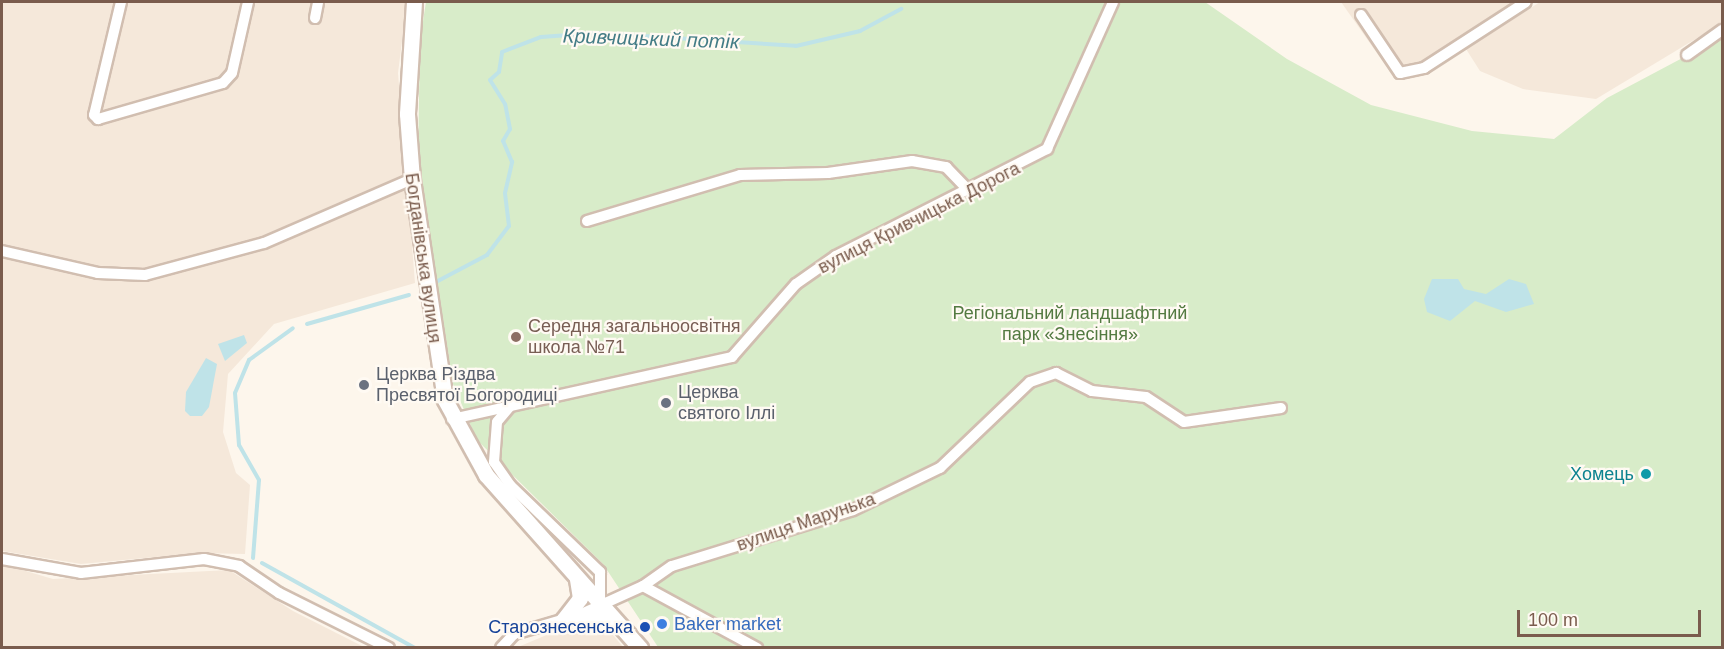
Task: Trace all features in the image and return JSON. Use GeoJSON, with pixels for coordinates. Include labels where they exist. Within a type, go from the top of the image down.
{"type":"FeatureCollection","features":[{"type":"Feature","properties":{"kind":"main road","name":"Богданівська вулиця"},"geometry":{"type":"LineString","coordinates":[[414,2],[407,114],[411,179],[438,372],[452,419],[486,475],[640,648]]}},
{"type":"Feature","properties":{"kind":"main road"},"geometry":{"type":"LineString","coordinates":[[563,620],[580,598],[576,575]]}},
{"type":"Feature","properties":{"kind":"main road"},"geometry":{"type":"LineString","coordinates":[[563,620],[588,621],[605,615],[618,622]]}},
{"type":"Feature","properties":{"kind":"street"},"geometry":{"type":"LineString","coordinates":[[121,2],[94,115],[106,120],[223,83],[232,73],[248,2]]}},
{"type":"Feature","properties":{"kind":"street"},"geometry":{"type":"LineString","coordinates":[[315,18],[318,2]]}},
{"type":"Feature","properties":{"kind":"street","name":"вулиця Кривчицька Дорога"},"geometry":{"type":"LineString","coordinates":[[452,419],[732,357],[804,279],[836,256],[970,192],[1047,149],[1113,2]]}},
{"type":"Feature","properties":{"kind":"street"},"geometry":{"type":"LineString","coordinates":[[1361,15],[1400,73],[1424,68],[1526,2]]}},
{"type":"Feature","properties":{"kind":"street"},"geometry":{"type":"LineString","coordinates":[[1687,55],[1722,30]]}},
{"type":"Feature","properties":{"kind":"street"},"geometry":{"type":"LineString","coordinates":[[587,221],[740,175],[828,173],[912,161],[946,167],[970,192]]}},
{"type":"Feature","properties":{"kind":"street"},"geometry":{"type":"LineString","coordinates":[[2,251],[98,273],[145,275],[264,243],[411,179]]}},
{"type":"Feature","properties":{"kind":"street","name":"вулиця Марунька"},"geometry":{"type":"LineString","coordinates":[[501,648],[514,634],[563,620],[643,586],[672,566],[853,510],[940,468],[1030,382],[1056,374],[1092,391],[1146,397],[1184,422],[1281,408]]}},
{"type":"Feature","properties":{"kind":"street"},"geometry":{"type":"LineString","coordinates":[[512,404],[497,422],[494,462],[511,486],[600,572],[600,603]]}},
{"type":"Feature","properties":{"kind":"street"},"geometry":{"type":"LineString","coordinates":[[2,559],[81,573],[204,559],[239,566],[279,593],[389,648]]}},
{"type":"Feature","properties":{"kind":"street"},"geometry":{"type":"LineString","coordinates":[[643,586],[757,648]]}},
{"type":"Feature","properties":{"kind":"shaded area"},"geometry":{"type":"Polygon","coordinates":[[[2,2],[407,2],[398,73],[415,283],[274,324],[228,374],[223,432],[236,473],[250,485],[245,554],[199,553],[81,564],[2,551],[2,2]]]}},
{"type":"Feature","properties":{"kind":"shaded area"},"geometry":{"type":"Polygon","coordinates":[[[1341,2],[1521,2],[1417,68],[1391,73],[1341,2]]]}},
{"type":"Feature","properties":{"kind":"shaded area"},"geometry":{"type":"Polygon","coordinates":[[[1540,2],[1722,2],[1722,23],[1596,99],[1523,89],[1480,71],[1466,49],[1540,2]]]}},
{"type":"Feature","properties":{"kind":"shaded area"},"geometry":{"type":"Polygon","coordinates":[[[2,564],[53,579],[229,570],[293,611],[364,647],[2,647],[2,564]]]}},
{"type":"Feature","properties":{"kind":"shaded area"},"geometry":{"type":"Polygon","coordinates":[[[597,632],[613,635],[623,647],[518,647],[549,634],[597,632]]]}},
{"type":"Feature","properties":{"kind":"green space","name":"Регіональний ландшафтний парк «Знесіння»"},"geometry":{"type":"Polygon","coordinates":[[[426,2],[1205,2],[1287,59],[1371,105],[1472,131],[1554,139],[1607,98],[1722,37],[1722,647],[658,647],[603,564],[477,440],[453,384],[418,158],[420,40],[426,2]]]}},
{"type":"Feature","properties":{"kind":"water"},"geometry":{"type":"Polygon","coordinates":[[[1432,279],[1458,279],[1464,289],[1486,294],[1509,279],[1526,284],[1534,304],[1506,312],[1475,301],[1450,321],[1427,312],[1424,299],[1432,279]]]}},
{"type":"Feature","properties":{"kind":"water"},"geometry":{"type":"Polygon","coordinates":[[[244,335],[247,343],[225,361],[218,344],[244,335]]]}},
{"type":"Feature","properties":{"kind":"water"},"geometry":{"type":"Polygon","coordinates":[[[206,358],[217,364],[209,407],[202,416],[190,416],[185,411],[186,392],[206,358]]]}},
{"type":"Feature","properties":{"kind":"waterway","name":"Кривчицький потік"},"geometry":{"type":"LineString","coordinates":[[434,283],[487,255],[509,226],[505,193],[512,162],[503,141],[510,129],[505,104],[490,80],[499,72],[502,52],[541,37],[597,33],[796,46],[860,31],[901,9]]}},
{"type":"Feature","properties":{"kind":"waterway","name":"Кривчицький потік"},"geometry":{"type":"LineString","coordinates":[[307,324],[409,295]]}},
{"type":"Feature","properties":{"kind":"waterway","name":"Кривчицький потік"},"geometry":{"type":"LineString","coordinates":[[253,558],[259,480],[239,445],[235,393],[249,360],[293,328]]}},
{"type":"Feature","properties":{"kind":"waterway","name":"Кривчицький потік"},"geometry":{"type":"LineString","coordinates":[[262,563],[415,648]]}},
{"type":"Feature","properties":{"kind":"place","name":"Середня загальноосвітня школа №71"},"geometry":{"type":"Point","coordinates":[516,337]}},
{"type":"Feature","properties":{"kind":"place","name":"Церква Різдва Пресвятої Богородиці"},"geometry":{"type":"Point","coordinates":[364,385]}},
{"type":"Feature","properties":{"kind":"place","name":"Церква святого Іллі"},"geometry":{"type":"Point","coordinates":[666,403]}},
{"type":"Feature","properties":{"kind":"place","name":"Хомець"},"geometry":{"type":"Point","coordinates":[1646,474]}},
{"type":"Feature","properties":{"kind":"place","name":"Baker market"},"geometry":{"type":"Point","coordinates":[662,624]}},
{"type":"Feature","properties":{"kind":"place","name":"Старознесенська"},"geometry":{"type":"Point","coordinates":[645,627]}}]}
